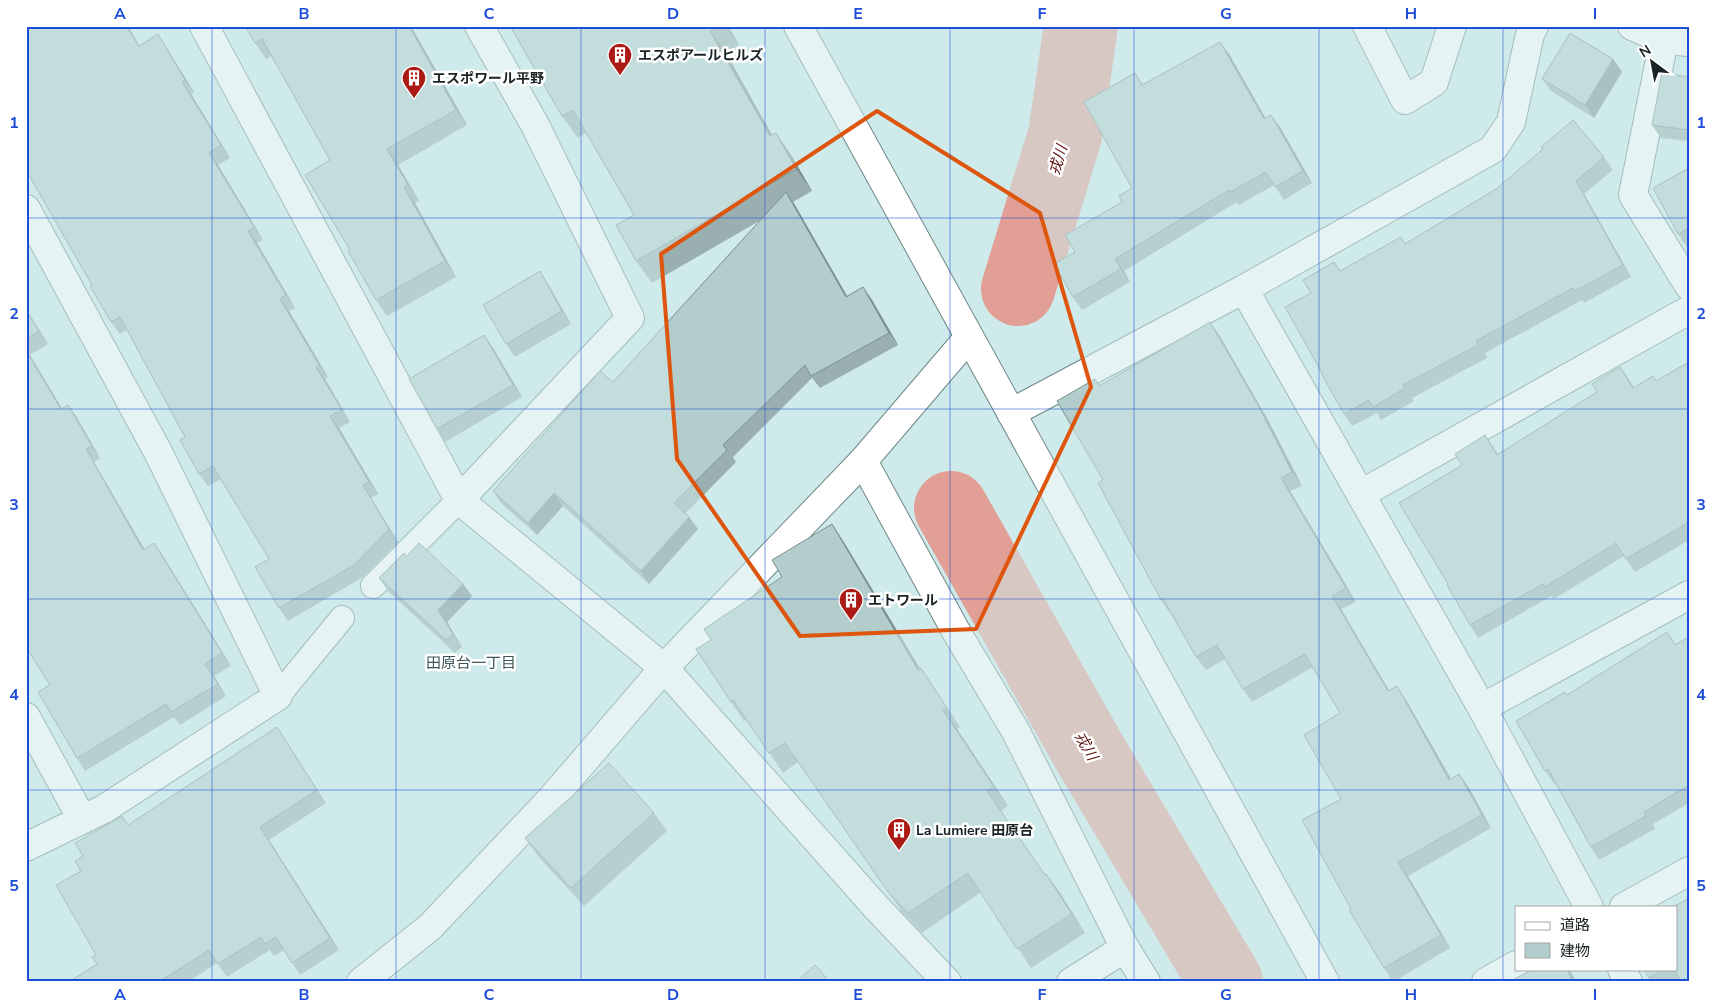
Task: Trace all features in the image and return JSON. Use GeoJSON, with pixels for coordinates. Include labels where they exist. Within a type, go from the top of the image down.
{"type":"FeatureCollection","features":[{"type":"Feature","properties":{"kind":"street"},"geometry":{"type":"LineString","coordinates":[[204,26],[459,500],[664,668],[876,907],[947,982]]}},
{"type":"Feature","properties":{"kind":"street"},"geometry":{"type":"LineString","coordinates":[[459,500],[630,318],[535,125],[479,26]]}},
{"type":"Feature","properties":{"kind":"street"},"geometry":{"type":"LineString","coordinates":[[798,26],[1325,982]]}},
{"type":"Feature","properties":{"kind":"street"},"geometry":{"type":"LineString","coordinates":[[1368,26],[1405,100],[1434,82],[1452,26]]}},
{"type":"Feature","properties":{"kind":"street"},"geometry":{"type":"LineString","coordinates":[[1011,413],[1244,289],[1493,149],[1511,122],[1530,34],[1534,26]]}},
{"type":"Feature","properties":{"kind":"street"},"geometry":{"type":"LineString","coordinates":[[1632,26],[1677,41],[1632,195],[1689,286]]}},
{"type":"Feature","properties":{"kind":"street"},"geometry":{"type":"LineString","coordinates":[[26,209],[158,452],[278,696],[104,809],[26,847]]}},
{"type":"Feature","properties":{"kind":"street"},"geometry":{"type":"LineString","coordinates":[[1244,289],[1482,708],[1588,906]]}},
{"type":"Feature","properties":{"kind":"street"},"geometry":{"type":"LineString","coordinates":[[1361,494],[1689,310]]}},
{"type":"Feature","properties":{"kind":"street"},"geometry":{"type":"LineString","coordinates":[[361,982],[430,927],[552,798],[664,668],[864,461],[969,337]]}},
{"type":"Feature","properties":{"kind":"street"},"geometry":{"type":"LineString","coordinates":[[864,461],[957,632],[1014,730],[1125,948],[1146,982]]}},
{"type":"Feature","properties":{"kind":"street"},"geometry":{"type":"LineString","coordinates":[[1482,708],[1689,595]]}},
{"type":"Feature","properties":{"kind":"street"},"geometry":{"type":"LineString","coordinates":[[26,717],[82,819]]}},
{"type":"Feature","properties":{"kind":"street"},"geometry":{"type":"LineString","coordinates":[[1626,906],[1689,872]]}},
{"type":"Feature","properties":{"kind":"street"},"geometry":{"type":"LineString","coordinates":[[1071,982],[1125,948]]}},
{"type":"Feature","properties":{"kind":"street"},"geometry":{"type":"LineString","coordinates":[[1486,982],[1515,967]]}},
{"type":"Feature","properties":{"kind":"street"},"geometry":{"type":"LineString","coordinates":[[1622,970],[1628,982]]}},
{"type":"Feature","properties":{"kind":"lane"},"geometry":{"type":"LineString","coordinates":[[373,586],[459,500]]}},
{"type":"Feature","properties":{"kind":"lane"},"geometry":{"type":"LineString","coordinates":[[278,696],[342,618]]}},
{"type":"Feature","properties":{"kind":"highlighted area"},"geometry":{"type":"Polygon","coordinates":[[[877,111],[1040,213],[1091,387],[976,629],[800,636],[677,459],[661,254],[877,111]]]}},
{"type":"Feature","properties":{"kind":"building"},"geometry":{"type":"Polygon","coordinates":[[[26,26],[126,26],[139,46],[158,34],[185,80],[182,82],[221,145],[209,153],[254,227],[248,231],[286,295],[280,299],[319,365],[316,367],[342,410],[330,416],[369,482],[363,485],[389,529],[354,565],[279,608],[255,567],[269,559],[213,466],[199,474],[180,440],[185,437],[120,317],[111,322],[26,170],[26,26]]]}},
{"type":"Feature","properties":{"kind":"building"},"geometry":{"type":"Polygon","coordinates":[[[245,26],[409,26],[456,110],[387,149],[408,185],[404,187],[445,261],[376,300],[348,251],[350,250],[305,175],[330,160],[262,39],[255,43],[245,26]]]}},
{"type":"Feature","properties":{"kind":"building"},"geometry":{"type":"Polygon","coordinates":[[[510,26],[718,26],[710,31],[770,136],[776,133],[796,169],[636,261],[616,225],[634,215],[573,110],[562,116],[510,26]]]}},
{"type":"Feature","properties":{"kind":"building"},"geometry":{"type":"Polygon","coordinates":[[[1570,33],[1613,59],[1585,105],[1542,79],[1570,33]]]}},
{"type":"Feature","properties":{"kind":"building"},"geometry":{"type":"Polygon","coordinates":[[[1220,42],[1264,119],[1271,115],[1303,171],[1275,187],[1266,172],[1230,192],[1229,190],[1115,259],[1121,269],[1073,297],[1054,264],[1075,252],[1065,235],[1122,202],[1119,196],[1132,188],[1084,102],[1135,73],[1142,85],[1220,42]]]}},
{"type":"Feature","properties":{"kind":"building"},"geometry":{"type":"Polygon","coordinates":[[[1662,73],[1689,77],[1689,130],[1652,125],[1662,73]]]}},
{"type":"Feature","properties":{"kind":"building"},"geometry":{"type":"Polygon","coordinates":[[[1573,120],[1604,157],[1576,181],[1623,265],[1575,291],[1573,288],[1476,341],[1478,345],[1403,385],[1405,388],[1373,407],[1369,400],[1344,414],[1285,307],[1311,293],[1303,280],[1334,262],[1340,271],[1401,237],[1405,244],[1496,189],[1543,149],[1541,147],[1573,120]]]}},
{"type":"Feature","properties":{"kind":"building"},"geometry":{"type":"Polygon","coordinates":[[[1689,168],[1689,228],[1678,234],[1653,188],[1689,168]]]}},
{"type":"Feature","properties":{"kind":"building"},"geometry":{"type":"Polygon","coordinates":[[[786,192],[846,297],[863,287],[889,333],[811,376],[805,365],[723,445],[727,450],[674,503],[689,517],[641,571],[554,493],[528,523],[493,491],[600,371],[613,382],[786,192]]]}},
{"type":"Feature","properties":{"kind":"building"},"geometry":{"type":"Polygon","coordinates":[[[540,271],[562,311],[506,344],[483,305],[540,271]]]}},
{"type":"Feature","properties":{"kind":"building"},"geometry":{"type":"Polygon","coordinates":[[[26,310],[39,331],[26,339],[26,310]]]}},
{"type":"Feature","properties":{"kind":"building"},"geometry":{"type":"Polygon","coordinates":[[[1210,322],[1259,407],[1292,472],[1281,478],[1346,588],[1332,596],[1388,691],[1397,686],[1449,780],[1459,774],[1482,815],[1398,862],[1441,935],[1384,968],[1349,910],[1351,909],[1302,820],[1341,799],[1304,735],[1340,713],[1305,654],[1243,689],[1217,645],[1196,657],[1163,599],[1161,600],[1098,483],[1103,480],[1057,401],[1095,379],[1099,386],[1210,322]]]}},
{"type":"Feature","properties":{"kind":"building"},"geometry":{"type":"Polygon","coordinates":[[[484,335],[513,385],[437,429],[409,379],[484,335]]]}},
{"type":"Feature","properties":{"kind":"building"},"geometry":{"type":"Polygon","coordinates":[[[26,351],[61,409],[68,405],[92,446],[86,449],[143,550],[154,543],[222,653],[205,664],[218,684],[171,712],[166,704],[77,758],[38,692],[50,685],[26,647],[26,351]]]}},
{"type":"Feature","properties":{"kind":"building"},"geometry":{"type":"Polygon","coordinates":[[[1689,362],[1689,522],[1626,559],[1616,543],[1545,587],[1543,584],[1470,625],[1448,584],[1399,503],[1462,465],[1455,454],[1485,435],[1497,455],[1597,392],[1592,384],[1620,367],[1633,388],[1653,376],[1656,381],[1689,362]]]}},
{"type":"Feature","properties":{"kind":"building"},"geometry":{"type":"Polygon","coordinates":[[[832,524],[918,670],[921,668],[947,708],[943,710],[994,787],[987,791],[1072,914],[1017,949],[968,873],[908,913],[888,892],[785,743],[769,753],[733,700],[731,702],[696,649],[711,640],[704,629],[782,577],[772,560],[832,524]]]}},
{"type":"Feature","properties":{"kind":"building"},"geometry":{"type":"Polygon","coordinates":[[[419,543],[463,584],[438,610],[453,634],[446,640],[379,578],[404,553],[406,557],[419,543]]]}},
{"type":"Feature","properties":{"kind":"building"},"geometry":{"type":"Polygon","coordinates":[[[1667,632],[1675,645],[1689,637],[1689,785],[1644,812],[1646,816],[1591,847],[1548,769],[1545,771],[1516,721],[1565,692],[1567,695],[1667,632]]]}},
{"type":"Feature","properties":{"kind":"building"},"geometry":{"type":"Polygon","coordinates":[[[277,727],[317,790],[260,827],[330,938],[292,963],[276,937],[265,944],[261,937],[218,964],[209,950],[159,982],[69,982],[97,964],[92,957],[96,955],[56,885],[81,871],[75,861],[83,856],[75,843],[122,816],[128,825],[277,727]]]}},
{"type":"Feature","properties":{"kind":"building"},"geometry":{"type":"Polygon","coordinates":[[[609,763],[654,813],[571,888],[525,838],[609,763]]]}},
{"type":"Feature","properties":{"kind":"building"},"geometry":{"type":"Polygon","coordinates":[[[1689,898],[1689,982],[1681,982],[1675,970],[1678,970],[1678,906],[1675,906],[1689,898]]]}},
{"type":"Feature","properties":{"kind":"building"},"geometry":{"type":"Polygon","coordinates":[[[815,965],[830,982],[796,982],[815,965]]]}},
{"type":"Feature","properties":{"kind":"building"},"geometry":{"type":"Polygon","coordinates":[[[1531,970],[1567,970],[1573,982],[1509,982],[1531,970]]]}},
{"type":"Feature","properties":{"kind":"building"},"geometry":{"type":"Polygon","coordinates":[[[1645,970],[1662,970],[1649,978],[1645,970]]]}},
{"type":"Feature","properties":{"kind":"waterway","name":"戎川"},"geometry":{"type":"LineString","coordinates":[[1018,289],[1065,135],[1081,26]]}},
{"type":"Feature","properties":{"kind":"waterway","name":"戎川"},"geometry":{"type":"LineString","coordinates":[[951,508],[1088,750],[1226,982]]}},
{"type":"Feature","properties":{"kind":"place","name":"エスポアールヒルズ"},"geometry":{"type":"Point","coordinates":[620,76]}},
{"type":"Feature","properties":{"kind":"place","name":"エスポワール平野"},"geometry":{"type":"Point","coordinates":[414,99]}},
{"type":"Feature","properties":{"kind":"place","name":"エトワール"},"geometry":{"type":"Point","coordinates":[851,621]}},
{"type":"Feature","properties":{"kind":"place","name":"La Lumiere 田原台"},"geometry":{"type":"Point","coordinates":[899,851]}},
{"type":"Feature","properties":{"kind":"district","name":"田原台一丁目"},"geometry":{"type":"Point","coordinates":[471,663]}}]}
